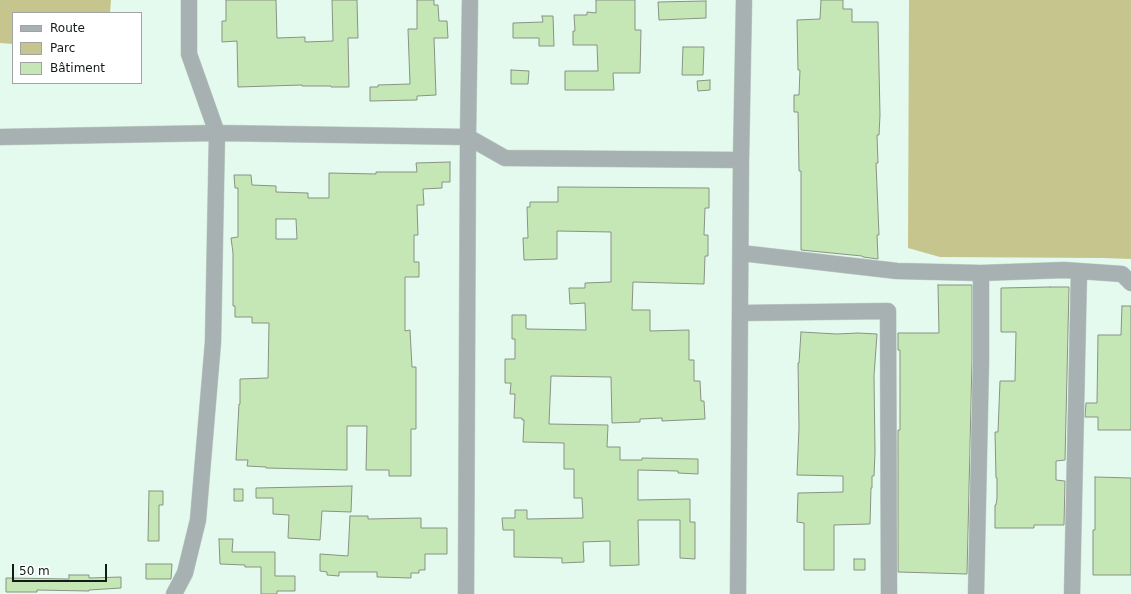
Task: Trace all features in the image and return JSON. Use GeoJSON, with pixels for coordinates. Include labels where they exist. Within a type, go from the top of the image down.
{"type":"FeatureCollection","features":[{"type":"Feature","properties":{"kind":"street"},"geometry":{"type":"LineString","coordinates":[[174,594],[185,573],[198,520],[213,342],[217,133],[189,54],[189,0]]}},
{"type":"Feature","properties":{"kind":"street"},"geometry":{"type":"LineString","coordinates":[[466,594],[470,0]]}},
{"type":"Feature","properties":{"kind":"street"},"geometry":{"type":"LineString","coordinates":[[738,594],[741,160],[744,0]]}},
{"type":"Feature","properties":{"kind":"street"},"geometry":{"type":"LineString","coordinates":[[0,137],[217,133],[468,137],[505,158],[741,160]]}},
{"type":"Feature","properties":{"kind":"street"},"geometry":{"type":"LineString","coordinates":[[741,253],[897,270],[981,273],[1064,270],[1122,274],[1131,283]]}},
{"type":"Feature","properties":{"kind":"street"},"geometry":{"type":"LineString","coordinates":[[1072,594],[1079,272]]}},
{"type":"Feature","properties":{"kind":"street"},"geometry":{"type":"LineString","coordinates":[[976,594],[981,361],[981,273]]}},
{"type":"Feature","properties":{"kind":"street"},"geometry":{"type":"LineString","coordinates":[[740,313],[888,311],[889,594]]}},
{"type":"Feature","properties":{"kind":"green space"},"geometry":{"type":"Polygon","coordinates":[[[0,0],[111,0],[110,12],[12,12],[12,44],[0,43],[0,0]]]}},
{"type":"Feature","properties":{"kind":"green space"},"geometry":{"type":"Polygon","coordinates":[[[909,0],[1131,0],[1131,259],[940,257],[908,248],[909,0]]]}},
{"type":"Feature","properties":{"kind":"building"},"geometry":{"type":"Polygon","coordinates":[[[226,0],[276,0],[277,38],[305,37],[305,42],[333,41],[332,0],[357,0],[358,38],[348,38],[349,87],[302,85],[238,87],[237,41],[222,42],[222,21],[226,21],[226,0]]]}},
{"type":"Feature","properties":{"kind":"building"},"geometry":{"type":"Polygon","coordinates":[[[417,0],[434,0],[434,5],[438,5],[439,21],[447,21],[448,38],[434,38],[436,95],[417,96],[417,100],[370,101],[370,87],[378,87],[378,85],[410,84],[408,29],[417,29],[417,0]]]}},
{"type":"Feature","properties":{"kind":"building"},"geometry":{"type":"Polygon","coordinates":[[[596,0],[635,0],[635,30],[641,30],[640,73],[613,73],[614,90],[565,90],[565,71],[598,71],[597,45],[573,45],[573,31],[575,31],[574,15],[587,15],[587,12],[596,13],[596,0]]]}},
{"type":"Feature","properties":{"kind":"building"},"geometry":{"type":"Polygon","coordinates":[[[821,0],[843,0],[843,9],[852,9],[852,22],[878,22],[880,115],[879,135],[877,135],[878,163],[876,163],[879,235],[877,235],[878,259],[801,250],[801,171],[799,171],[798,112],[794,112],[794,95],[799,95],[800,70],[798,70],[797,20],[820,19],[821,0]]]}},
{"type":"Feature","properties":{"kind":"building"},"geometry":{"type":"Polygon","coordinates":[[[706,1],[706,18],[659,20],[658,2],[706,1]]]}},
{"type":"Feature","properties":{"kind":"building"},"geometry":{"type":"Polygon","coordinates":[[[542,16],[553,16],[554,46],[539,46],[539,38],[513,38],[513,23],[543,22],[542,16]]]}},
{"type":"Feature","properties":{"kind":"building"},"geometry":{"type":"Polygon","coordinates":[[[683,47],[704,47],[703,75],[682,75],[683,47]]]}},
{"type":"Feature","properties":{"kind":"building"},"geometry":{"type":"Polygon","coordinates":[[[511,70],[529,71],[528,84],[511,84],[511,70]]]}},
{"type":"Feature","properties":{"kind":"building"},"geometry":{"type":"Polygon","coordinates":[[[710,80],[710,90],[698,91],[697,81],[710,80]]]}},
{"type":"Feature","properties":{"kind":"building"},"geometry":{"type":"Polygon","coordinates":[[[450,162],[450,182],[442,182],[442,188],[423,189],[424,205],[417,205],[418,235],[414,235],[414,262],[419,262],[419,277],[405,277],[405,331],[410,330],[412,367],[416,367],[416,429],[411,429],[411,476],[389,476],[389,470],[366,470],[367,426],[347,426],[347,470],[266,468],[247,466],[248,460],[236,460],[240,404],[240,379],[268,378],[269,323],[252,323],[252,317],[235,317],[235,306],[233,306],[233,253],[231,238],[238,237],[238,188],[235,188],[234,175],[251,175],[252,185],[276,186],[276,192],[308,193],[308,198],[329,198],[329,173],[376,174],[376,172],[417,172],[416,163],[450,162]],[[276,219],[276,239],[297,239],[296,219],[276,219]]]}},
{"type":"Feature","properties":{"kind":"building"},"geometry":{"type":"Polygon","coordinates":[[[558,187],[709,188],[709,208],[705,208],[704,235],[708,235],[708,256],[705,256],[704,284],[633,282],[632,310],[650,310],[650,331],[689,330],[689,360],[694,360],[694,381],[700,381],[701,401],[704,401],[705,419],[662,421],[662,418],[640,419],[640,422],[612,423],[611,377],[551,376],[549,424],[608,425],[607,447],[620,447],[620,460],[642,460],[642,458],[698,459],[698,474],[678,473],[678,471],[638,470],[638,500],[690,499],[690,522],[695,522],[695,559],[680,558],[680,520],[638,520],[639,565],[610,566],[610,541],[583,542],[584,562],[562,563],[562,558],[514,557],[514,530],[503,530],[502,518],[515,518],[515,510],[527,510],[527,519],[583,518],[582,498],[574,498],[574,469],[564,469],[564,443],[523,442],[524,420],[522,420],[522,418],[514,418],[515,394],[510,394],[511,383],[505,383],[505,359],[515,359],[515,339],[512,339],[512,315],[526,315],[527,329],[586,330],[585,303],[570,304],[569,288],[585,288],[585,283],[611,282],[611,232],[557,231],[557,259],[524,260],[523,238],[528,238],[527,207],[530,207],[530,202],[558,202],[558,187]]]}},
{"type":"Feature","properties":{"kind":"building"},"geometry":{"type":"Polygon","coordinates":[[[938,285],[972,285],[972,361],[967,574],[898,572],[898,430],[900,430],[900,350],[898,350],[898,333],[939,333],[938,285]]]}},
{"type":"Feature","properties":{"kind":"building"},"geometry":{"type":"Polygon","coordinates":[[[1069,287],[1065,460],[1056,461],[1056,480],[1065,481],[1064,525],[1034,525],[1034,528],[995,528],[997,478],[995,432],[998,432],[1000,381],[1015,381],[1016,332],[1001,332],[1001,288],[1069,287]]]}},
{"type":"Feature","properties":{"kind":"building"},"geometry":{"type":"Polygon","coordinates":[[[1122,306],[1131,306],[1131,430],[1098,430],[1098,417],[1085,417],[1086,403],[1097,403],[1098,335],[1121,335],[1122,306]]]}},
{"type":"Feature","properties":{"kind":"building"},"geometry":{"type":"Polygon","coordinates":[[[801,332],[877,334],[874,376],[875,452],[874,476],[872,476],[871,488],[870,524],[834,525],[834,570],[804,570],[804,523],[797,522],[798,493],[843,492],[843,476],[797,475],[799,428],[798,363],[801,332]]]}},
{"type":"Feature","properties":{"kind":"building"},"geometry":{"type":"Polygon","coordinates":[[[1095,477],[1131,478],[1131,575],[1093,575],[1095,477]]]}},
{"type":"Feature","properties":{"kind":"building"},"geometry":{"type":"Polygon","coordinates":[[[352,486],[351,512],[322,511],[320,540],[288,538],[289,515],[273,514],[273,498],[256,498],[256,488],[352,486]]]}},
{"type":"Feature","properties":{"kind":"building"},"geometry":{"type":"Polygon","coordinates":[[[234,489],[243,489],[243,501],[234,501],[234,489]]]}},
{"type":"Feature","properties":{"kind":"building"},"geometry":{"type":"Polygon","coordinates":[[[149,491],[163,491],[163,505],[159,505],[159,541],[148,541],[149,491]]]}},
{"type":"Feature","properties":{"kind":"building"},"geometry":{"type":"Polygon","coordinates":[[[350,516],[368,516],[368,519],[421,518],[421,528],[447,528],[447,554],[425,554],[425,570],[419,570],[419,573],[411,573],[411,578],[377,577],[377,572],[339,572],[339,576],[327,575],[327,572],[320,571],[320,554],[348,556],[350,516]]]}},
{"type":"Feature","properties":{"kind":"building"},"geometry":{"type":"Polygon","coordinates":[[[219,539],[233,539],[232,552],[275,552],[275,576],[295,576],[295,591],[277,591],[277,594],[261,594],[261,567],[220,564],[219,539]]]}},
{"type":"Feature","properties":{"kind":"building"},"geometry":{"type":"Polygon","coordinates":[[[854,559],[865,559],[865,570],[854,570],[854,559]]]}},
{"type":"Feature","properties":{"kind":"building"},"geometry":{"type":"Polygon","coordinates":[[[146,564],[172,564],[171,579],[146,579],[146,564]]]}},
{"type":"Feature","properties":{"kind":"building"},"geometry":{"type":"Polygon","coordinates":[[[69,575],[89,575],[89,578],[121,577],[121,588],[89,591],[37,590],[37,592],[6,592],[6,578],[69,579],[69,575]]]}}]}
